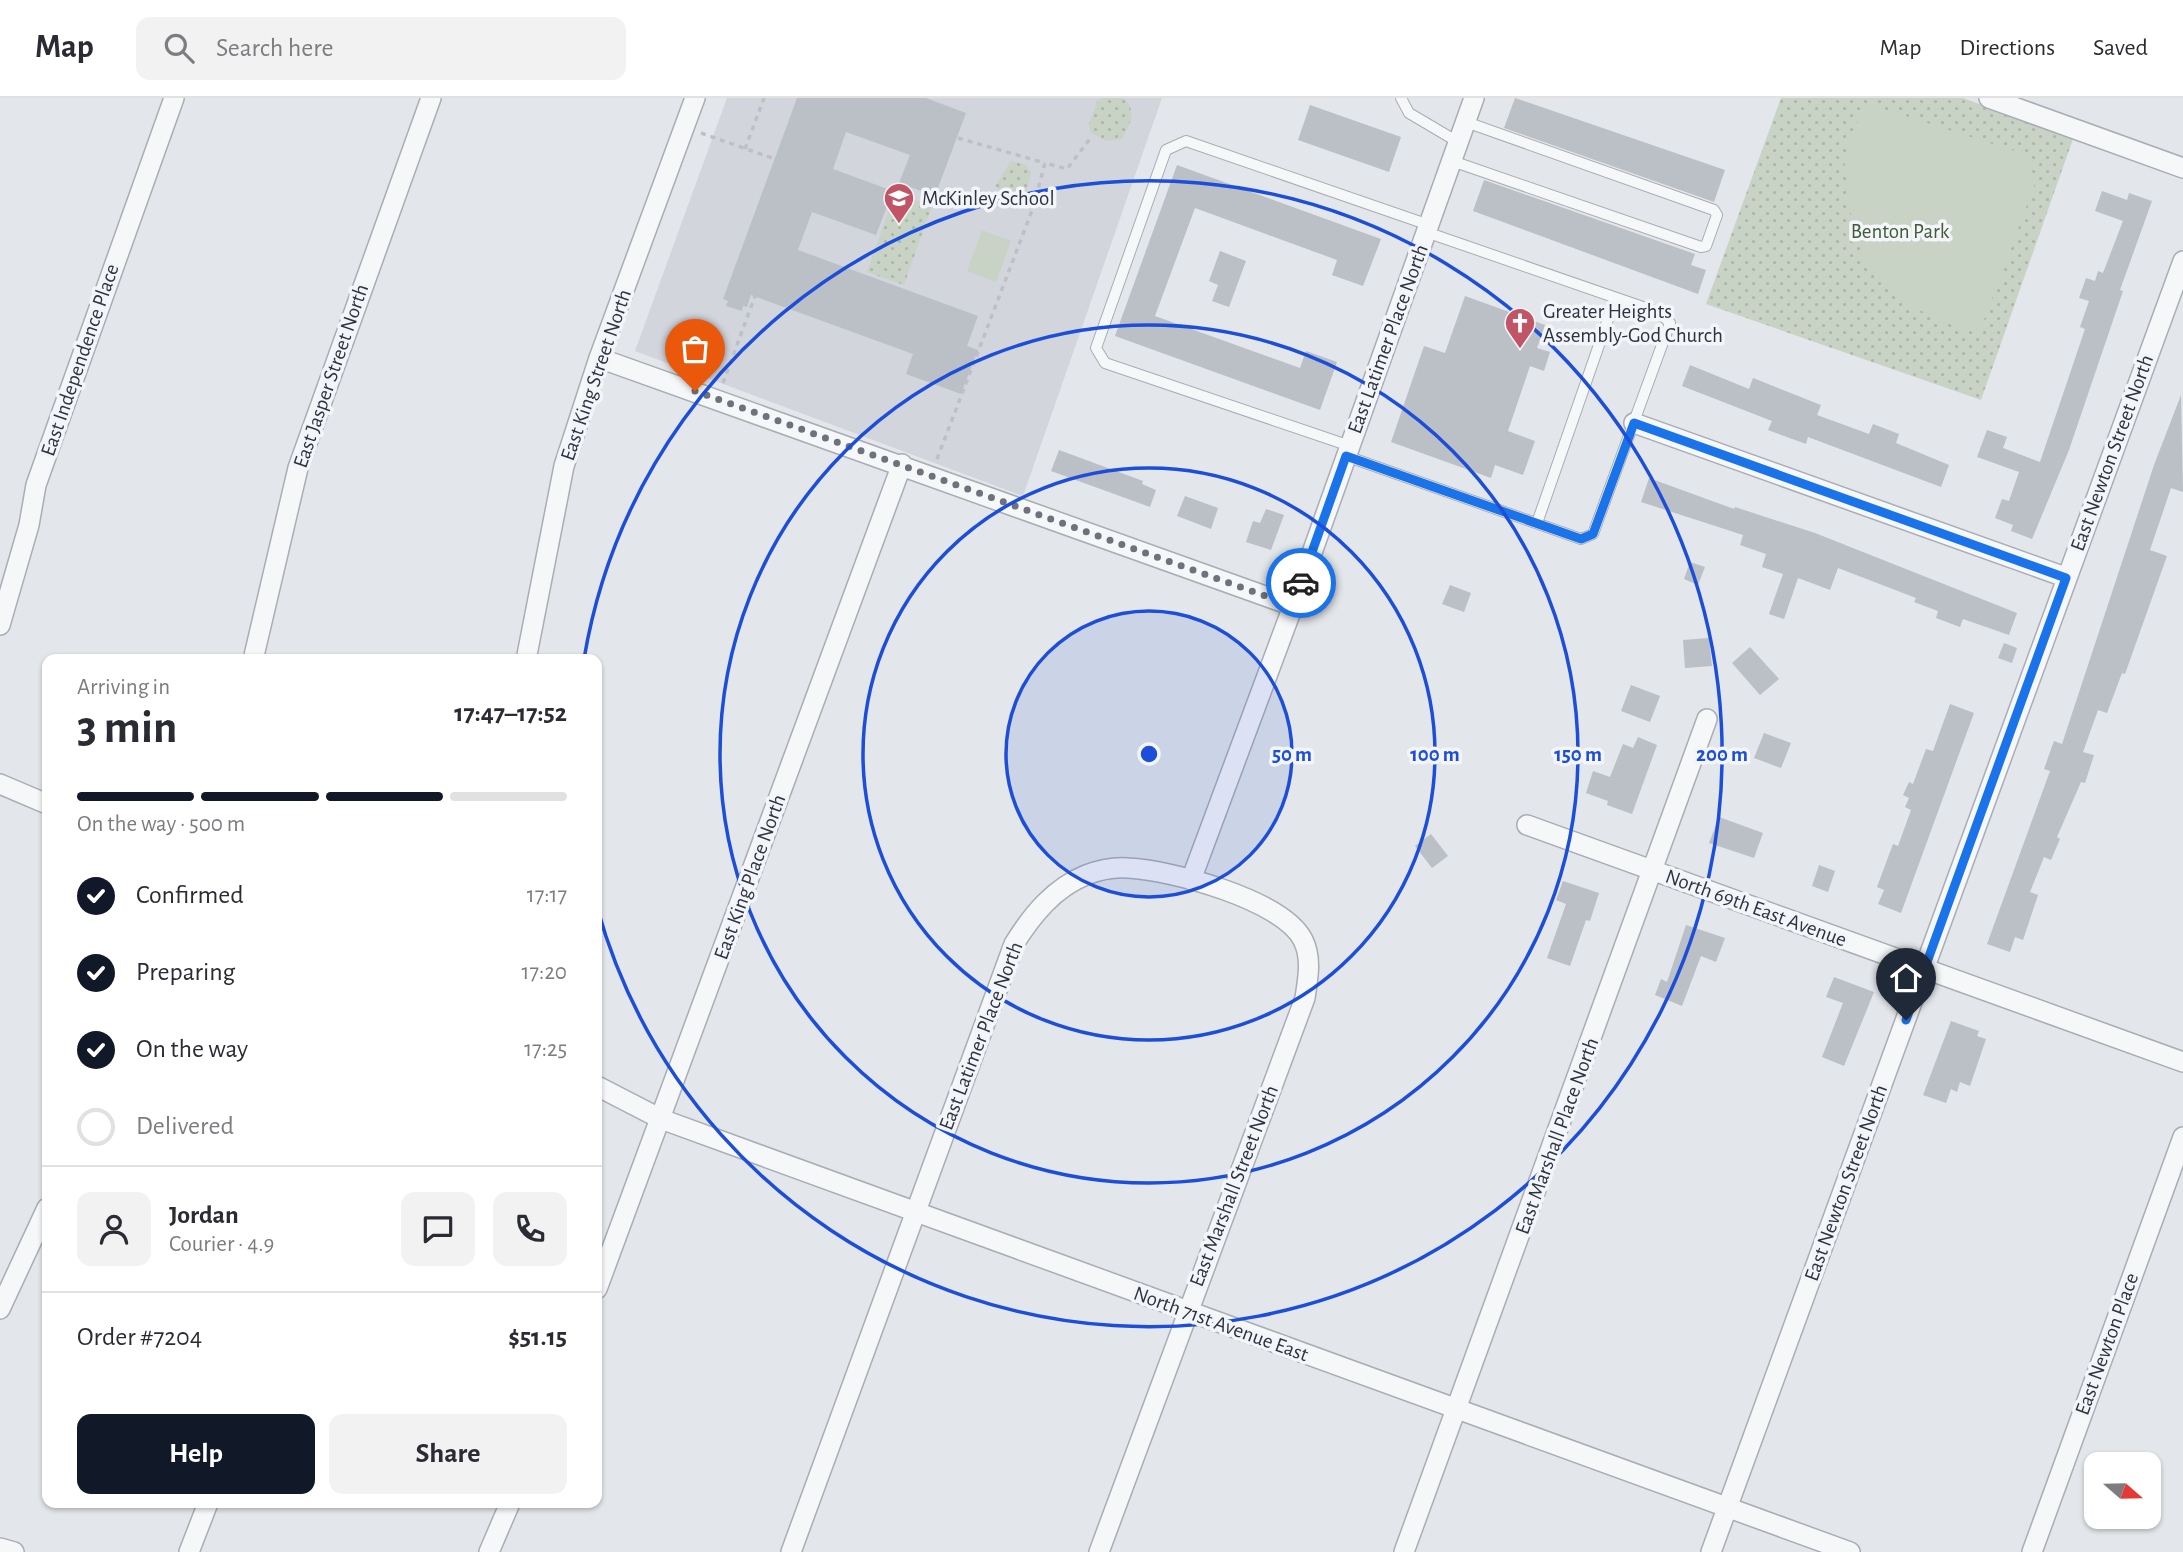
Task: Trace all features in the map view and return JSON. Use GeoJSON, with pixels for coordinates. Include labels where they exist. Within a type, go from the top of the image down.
{"type":"FeatureCollection","features":[{"type":"Feature","properties":{"kind":"street","name":"East Independence Place"},"geometry":{"type":"LineString","coordinates":[[0,625],[29,525],[36,485],[174,98]]}},
{"type":"Feature","properties":{"kind":"street","name":"East Jasper Street North"},"geometry":{"type":"LineString","coordinates":[[254,654],[298,468],[431,98]]}},
{"type":"Feature","properties":{"kind":"street","name":"East King Street North"},"geometry":{"type":"LineString","coordinates":[[527,654],[564,467],[599,358],[695,98]]}},
{"type":"Feature","properties":{"kind":"street","name":"East Latimer Place North"},"geometry":{"type":"LineString","coordinates":[[791,1552],[1014,944],[1025,926],[1059,889],[1101,870],[1127,867],[1191,880],[1293,606],[1474,98]]}},
{"type":"Feature","properties":{"kind":"street"},"geometry":{"type":"LineString","coordinates":[[1989,98],[2183,168]]}},
{"type":"Feature","properties":{"kind":"street","name":"East Newton Street North"},"geometry":{"type":"LineString","coordinates":[[1711,1552],[2183,261]]}},
{"type":"Feature","properties":{"kind":"street"},"geometry":{"type":"LineString","coordinates":[[599,358],[902,464],[1293,606]]}},
{"type":"Feature","properties":{"kind":"street"},"geometry":{"type":"LineString","coordinates":[[1634,423],[2066,578]]}},
{"type":"Feature","properties":{"kind":"street","name":"East King Place North"},"geometry":{"type":"LineString","coordinates":[[602,1276],[902,464]]}},
{"type":"Feature","properties":{"kind":"street","name":"East Marshall Place North"},"geometry":{"type":"LineString","coordinates":[[1405,1552],[1707,719]]}},
{"type":"Feature","properties":{"kind":"street"},"geometry":{"type":"LineString","coordinates":[[0,784],[42,802]]}},
{"type":"Feature","properties":{"kind":"street","name":"North 69th East Avenue"},"geometry":{"type":"LineString","coordinates":[[1527,825],[2183,1062]]}},
{"type":"Feature","properties":{"kind":"street","name":"East Marshall Street North"},"geometry":{"type":"LineString","coordinates":[[1098,1552],[1305,998],[1310,972],[1302,938],[1278,913],[1191,880]]}},
{"type":"Feature","properties":{"kind":"street","name":"North 71st Avenue East"},"geometry":{"type":"LineString","coordinates":[[602,1089],[661,1119],[1850,1552]]}},
{"type":"Feature","properties":{"kind":"street","name":"East Newton Place"},"geometry":{"type":"LineString","coordinates":[[2032,1552],[2183,1137]]}},
{"type":"Feature","properties":{"kind":"street"},"geometry":{"type":"LineString","coordinates":[[0,1309],[42,1219]]}},
{"type":"Feature","properties":{"kind":"street"},"geometry":{"type":"LineString","coordinates":[[189,1552],[206,1508]]}},
{"type":"Feature","properties":{"kind":"street"},"geometry":{"type":"LineString","coordinates":[[489,1552],[508,1508]]}},
{"type":"Feature","properties":{"kind":"street"},"geometry":{"type":"LineString","coordinates":[[0,1548],[14,1552]]}},
{"type":"Feature","properties":{"kind":"lane"},"geometry":{"type":"LineString","coordinates":[[1401,98],[1409,113],[1455,151],[1701,247],[1706,246],[1717,215],[1714,210],[1466,122]]}},
{"type":"Feature","properties":{"kind":"lane"},"geometry":{"type":"LineString","coordinates":[[1186,141],[1427,229],[1660,313],[1670,323],[1593,534],[1581,539],[1105,362],[1096,348],[1166,149],[1186,141]]}},
{"type":"Feature","properties":{"kind":"lane"},"geometry":{"type":"LineString","coordinates":[[1537,523],[1615,299]]}},
{"type":"Feature","properties":{"kind":"path"},"geometry":{"type":"LineString","coordinates":[[745,149],[764,98]]}},
{"type":"Feature","properties":{"kind":"path"},"geometry":{"type":"LineString","coordinates":[[684,127],[775,159]]}},
{"type":"Feature","properties":{"kind":"path"},"geometry":{"type":"LineString","coordinates":[[958,138],[1068,169],[1092,136]]}},
{"type":"Feature","properties":{"kind":"path"},"geometry":{"type":"LineString","coordinates":[[932,475],[1033,208],[1045,163]]}},
{"type":"Feature","properties":{"kind":"path"},"geometry":{"type":"LineString","coordinates":[[718,399],[755,296]]}},
{"type":"Feature","properties":{"kind":"shaded area","name":"McKinley School"},"geometry":{"type":"Polygon","coordinates":[[[727,98],[1162,98],[1023,496],[635,351],[727,98]]]}},
{"type":"Feature","properties":{"kind":"green space"},"geometry":{"type":"Polygon","coordinates":[[[1102,98],[1123,98],[1128,103],[1131,118],[1122,139],[1107,141],[1091,133],[1089,124],[1097,101],[1102,98]]]}},
{"type":"Feature","properties":{"kind":"green space","name":"Benton Park"},"geometry":{"type":"Polygon","coordinates":[[[1781,98],[1963,98],[2073,139],[1981,400],[1706,304],[1781,98]]]}},
{"type":"Feature","properties":{"kind":"green space"},"geometry":{"type":"Polygon","coordinates":[[[1865,103],[2024,154],[2036,181],[1980,331],[1945,322],[1908,305],[1865,264],[1851,215],[1844,158],[1865,103]]]}},
{"type":"Feature","properties":{"kind":"green space"},"geometry":{"type":"Polygon","coordinates":[[[1011,161],[1026,165],[1031,172],[1024,202],[1010,207],[1003,204],[1002,194],[995,186],[1011,161]]]}},
{"type":"Feature","properties":{"kind":"green space"},"geometry":{"type":"Polygon","coordinates":[[[895,193],[932,206],[904,285],[867,272],[895,193]]]}},
{"type":"Feature","properties":{"kind":"green space"},"geometry":{"type":"Polygon","coordinates":[[[982,230],[1011,241],[996,282],[967,271],[982,230]]]}},
{"type":"Feature","properties":{"kind":"building"},"geometry":{"type":"Polygon","coordinates":[[[797,98],[926,98],[966,113],[935,196],[899,183],[910,155],[846,132],[833,169],[893,191],[876,235],[812,212],[798,250],[978,316],[967,346],[978,350],[961,394],[906,374],[913,354],[751,295],[747,307],[743,306],[742,311],[726,306],[728,301],[723,299],[797,98]]]}},
{"type":"Feature","properties":{"kind":"building"},"geometry":{"type":"Polygon","coordinates":[[[1515,98],[1725,170],[1714,202],[1504,128],[1515,98]]]}},
{"type":"Feature","properties":{"kind":"building"},"geometry":{"type":"Polygon","coordinates":[[[1310,105],[1401,137],[1389,172],[1298,140],[1310,105]]]}},
{"type":"Feature","properties":{"kind":"building"},"geometry":{"type":"Polygon","coordinates":[[[1177,165],[1381,239],[1363,286],[1332,275],[1337,260],[1195,208],[1155,316],[1300,368],[1306,351],[1337,362],[1320,410],[1115,336],[1177,165]]]}},
{"type":"Feature","properties":{"kind":"building"},"geometry":{"type":"Polygon","coordinates":[[[1484,180],[1695,254],[1691,265],[1706,270],[1698,294],[1473,211],[1484,180]]]}},
{"type":"Feature","properties":{"kind":"building"},"geometry":{"type":"Polygon","coordinates":[[[2102,191],[2127,200],[2129,193],[2152,201],[2120,290],[2123,291],[2069,450],[2032,539],[2011,531],[2013,525],[1995,518],[2002,499],[2009,501],[2019,472],[1977,457],[1987,430],[2007,437],[2003,448],[2040,462],[2085,329],[2080,327],[2089,301],[2079,298],[2086,278],[2095,281],[2098,271],[2103,273],[2123,221],[2095,211],[2102,191]]]}},
{"type":"Feature","properties":{"kind":"building"},"geometry":{"type":"Polygon","coordinates":[[[1220,251],[1246,261],[1229,307],[1212,301],[1218,285],[1209,281],[1220,251]]]}},
{"type":"Feature","properties":{"kind":"building"},"geometry":{"type":"Polygon","coordinates":[[[1465,296],[1545,325],[1537,348],[1550,352],[1544,371],[1530,366],[1508,431],[1535,441],[1523,475],[1495,465],[1491,478],[1391,442],[1424,346],[1445,353],[1465,296]]]}},
{"type":"Feature","properties":{"kind":"building"},"geometry":{"type":"Polygon","coordinates":[[[1690,365],[1749,389],[1753,378],[1821,405],[1817,415],[1869,434],[1873,424],[1899,434],[1896,443],[1949,465],[1941,487],[1808,437],[1806,444],[1768,430],[1772,421],[1682,386],[1690,365]]]}},
{"type":"Feature","properties":{"kind":"building"},"geometry":{"type":"Polygon","coordinates":[[[2181,395],[2183,492],[2171,488],[2150,550],[2167,556],[2125,674],[2122,673],[2107,713],[2098,710],[2083,752],[2094,755],[2085,783],[2081,782],[2057,837],[2060,839],[2051,860],[2044,857],[2030,892],[2038,895],[2023,940],[2015,937],[2010,952],[1987,944],[2050,771],[2044,769],[2054,741],[2062,744],[2154,465],[2181,395]]]}},
{"type":"Feature","properties":{"kind":"building"},"geometry":{"type":"Polygon","coordinates":[[[1059,450],[1143,481],[1142,484],[1156,490],[1150,507],[1051,471],[1059,450]]]}},
{"type":"Feature","properties":{"kind":"building"},"geometry":{"type":"Polygon","coordinates":[[[1649,478],[1734,509],[1735,507],[1815,533],[2017,613],[2009,635],[1963,619],[1960,627],[1936,618],[1938,611],[1914,602],[1916,598],[1838,568],[1830,590],[1798,578],[1784,619],[1769,614],[1783,574],[1762,567],[1766,554],[1740,545],[1743,535],[1641,502],[1649,478]]]}},
{"type":"Feature","properties":{"kind":"building"},"geometry":{"type":"Polygon","coordinates":[[[1185,496],[1218,508],[1211,529],[1177,516],[1185,496]]]}},
{"type":"Feature","properties":{"kind":"building"},"geometry":{"type":"Polygon","coordinates":[[[1266,509],[1284,515],[1271,550],[1246,542],[1253,521],[1260,523],[1266,509]]]}},
{"type":"Feature","properties":{"kind":"building"},"geometry":{"type":"Polygon","coordinates":[[[1690,562],[1705,567],[1698,585],[1684,579],[1690,562]]]}},
{"type":"Feature","properties":{"kind":"building"},"geometry":{"type":"Polygon","coordinates":[[[1450,585],[1471,593],[1464,612],[1442,604],[1450,585]]]}},
{"type":"Feature","properties":{"kind":"building"},"geometry":{"type":"Polygon","coordinates":[[[1709,638],[1712,666],[1685,668],[1683,640],[1709,638]]]}},
{"type":"Feature","properties":{"kind":"building"},"geometry":{"type":"Polygon","coordinates":[[[2004,643],[2017,648],[2012,663],[1998,658],[2004,643]]]}},
{"type":"Feature","properties":{"kind":"building"},"geometry":{"type":"Polygon","coordinates":[[[1750,647],[1779,679],[1760,695],[1732,663],[1750,647]]]}},
{"type":"Feature","properties":{"kind":"building"},"geometry":{"type":"Polygon","coordinates":[[[1631,685],[1660,696],[1650,722],[1621,711],[1631,685]]]}},
{"type":"Feature","properties":{"kind":"building"},"geometry":{"type":"Polygon","coordinates":[[[1950,704],[1974,713],[1901,913],[1878,904],[1884,890],[1877,887],[1893,844],[1898,846],[1911,810],[1905,807],[1909,798],[1903,795],[1909,782],[1913,784],[1926,749],[1933,751],[1950,704]]]}},
{"type":"Feature","properties":{"kind":"building"},"geometry":{"type":"Polygon","coordinates":[[[1764,733],[1791,743],[1781,768],[1754,758],[1764,733]]]}},
{"type":"Feature","properties":{"kind":"building"},"geometry":{"type":"Polygon","coordinates":[[[1638,737],[1657,745],[1632,814],[1607,805],[1608,801],[1586,793],[1593,771],[1610,777],[1623,744],[1633,748],[1638,737]]]}},
{"type":"Feature","properties":{"kind":"building"},"geometry":{"type":"Polygon","coordinates":[[[1719,817],[1763,833],[1754,858],[1709,843],[1719,817]]]}},
{"type":"Feature","properties":{"kind":"building"},"geometry":{"type":"Polygon","coordinates":[[[1431,834],[1448,856],[1432,868],[1415,846],[1431,834]]]}},
{"type":"Feature","properties":{"kind":"building"},"geometry":{"type":"Polygon","coordinates":[[[1819,865],[1835,871],[1828,892],[1812,886],[1819,865]]]}},
{"type":"Feature","properties":{"kind":"building"},"geometry":{"type":"Polygon","coordinates":[[[1563,881],[1599,893],[1590,921],[1586,920],[1570,966],[1547,958],[1566,904],[1556,900],[1563,881]]]}},
{"type":"Feature","properties":{"kind":"building"},"geometry":{"type":"Polygon","coordinates":[[[1686,925],[1725,938],[1716,962],[1701,956],[1682,1006],[1655,995],[1661,979],[1667,982],[1686,925]]]}},
{"type":"Feature","properties":{"kind":"building"},"geometry":{"type":"Polygon","coordinates":[[[1834,977],[1874,992],[1844,1066],[1822,1057],[1843,1003],[1826,997],[1834,977]]]}},
{"type":"Feature","properties":{"kind":"building"},"geometry":{"type":"Polygon","coordinates":[[[1951,1021],[1979,1031],[1977,1036],[1986,1039],[1970,1086],[1960,1082],[1957,1092],[1951,1089],[1946,1103],[1923,1095],[1951,1021]]]}},
{"type":"Feature","properties":{"kind":"way so far"},"geometry":{"type":"LineString","coordinates":[[695,391],[1293,606],[1301,583]]}},
{"type":"Feature","properties":{"kind":"place","name":"McKinley School"},"geometry":{"type":"Point","coordinates":[899,225]}},
{"type":"Feature","properties":{"kind":"place","name":"Greater Heights Assembly-God Church"},"geometry":{"type":"Point","coordinates":[1520,350]}},
{"type":"Feature","properties":{"kind":"route"},"geometry":{"type":"LineString","coordinates":[[1301,583],[1346,456],[1581,539],[1593,534],[1634,423],[2066,578],[1906,1020]]}}]}
